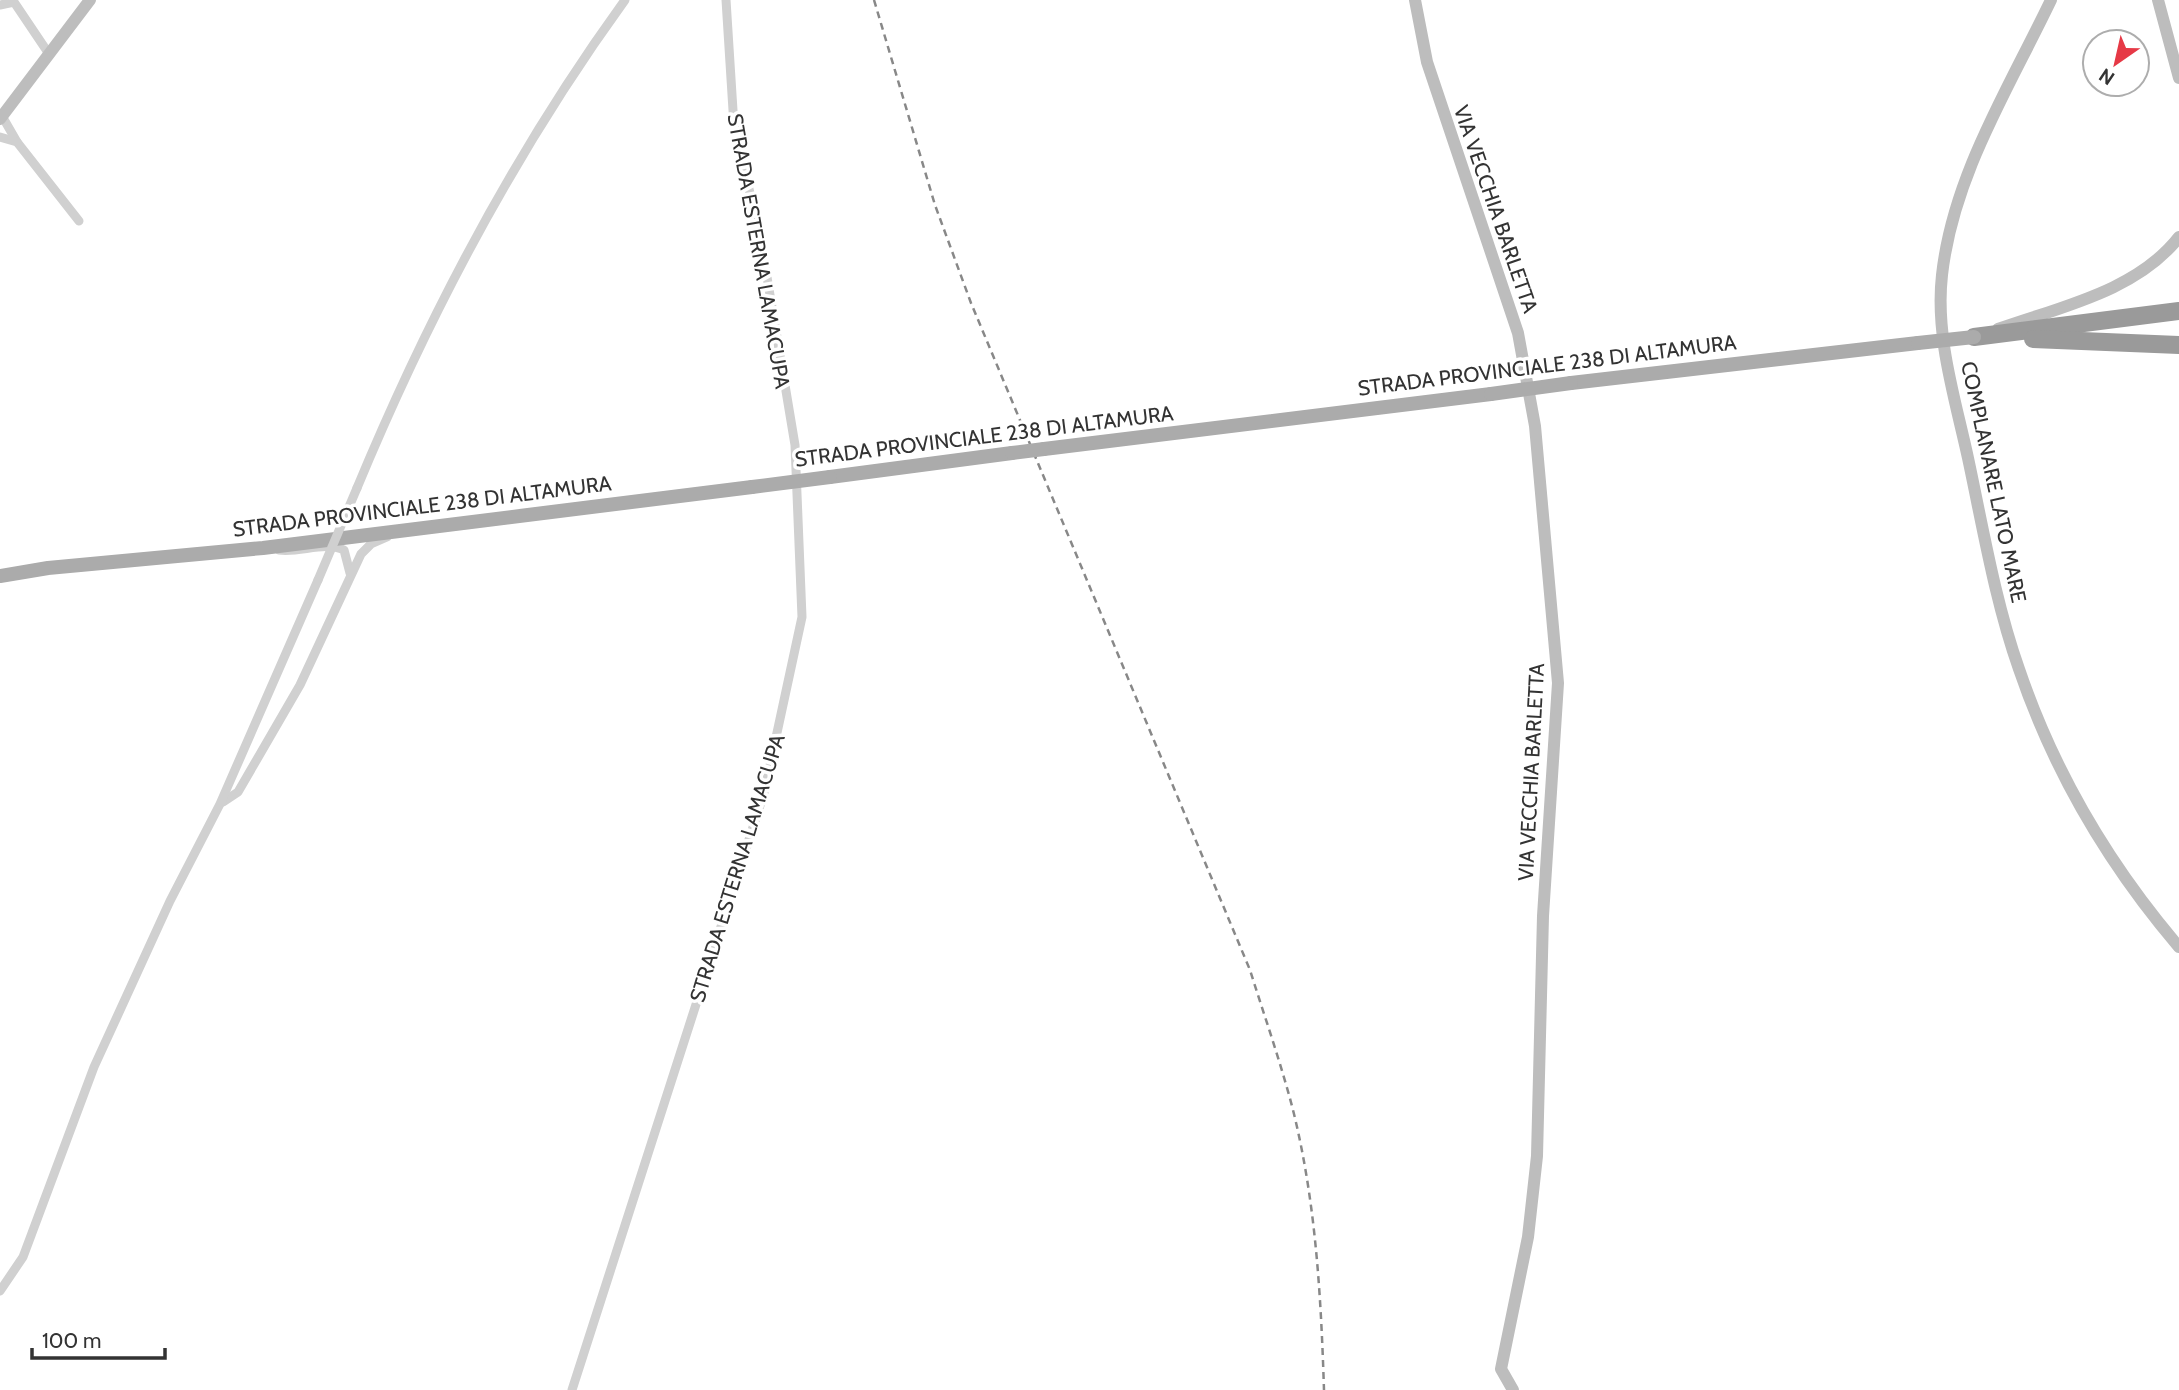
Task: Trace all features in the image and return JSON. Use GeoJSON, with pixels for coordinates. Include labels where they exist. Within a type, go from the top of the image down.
{"type":"FeatureCollection","features":[{"type":"Feature","properties":{"kind":"highway"},"geometry":{"type":"LineString","coordinates":[[1974,337],[2179,311]]}},
{"type":"Feature","properties":{"kind":"highway"},"geometry":{"type":"LineString","coordinates":[[1974,337],[2179,345]]}},
{"type":"Feature","properties":{"kind":"main road","name":"STRADA PROVINCIALE 238 DI ALTAMURA"},"geometry":{"type":"LineString","coordinates":[[0,576],[48,568],[263,548],[1571,383],[1974,337]]}},
{"type":"Feature","properties":{"kind":"street"},"geometry":{"type":"LineString","coordinates":[[79,221],[17,142],[1,117],[90,0]]}},
{"type":"Feature","properties":{"kind":"street"},"geometry":{"type":"LineString","coordinates":[[0,1291],[23,1258],[93,1067],[127,991],[220,804],[433,318],[565,86],[625,0]]}},
{"type":"Feature","properties":{"kind":"street","name":"STRADA ESTERNA LAMACUPA"},"geometry":{"type":"LineString","coordinates":[[572,1390],[764,793],[802,617],[795,445],[760,235],[734,126],[726,0]]}},
{"type":"Feature","properties":{"kind":"street","name":"VIA VECCHIA BARLETTA"},"geometry":{"type":"LineString","coordinates":[[1415,0],[1427,62],[1518,333],[1535,426],[1559,683],[1543,916],[1537,1156],[1528,1237],[1501,1369],[1513,1390]]}},
{"type":"Feature","properties":{"kind":"street","name":"COMPLANARE LATO MARE"},"geometry":{"type":"LineString","coordinates":[[2051,0],[1976,155],[1958,200],[1942,273],[1944,346],[2004,619],[2036,716],[2062,773],[2106,851],[2143,905],[2179,947]]}},
{"type":"Feature","properties":{"kind":"street"},"geometry":{"type":"LineString","coordinates":[[2158,0],[2179,78]]}},
{"type":"Feature","properties":{"kind":"street"},"geometry":{"type":"LineString","coordinates":[[0,5],[14,2],[49,54]]}},
{"type":"Feature","properties":{"kind":"street"},"geometry":{"type":"LineString","coordinates":[[0,136],[17,142]]}},
{"type":"Feature","properties":{"kind":"street"},"geometry":{"type":"LineString","coordinates":[[1974,337],[2115,286],[2151,265],[2179,237]]}},
{"type":"Feature","properties":{"kind":"street"},"geometry":{"type":"LineString","coordinates":[[220,804],[238,792],[300,685],[341,604],[361,554],[372,544],[405,528]]}},
{"type":"Feature","properties":{"kind":"street"},"geometry":{"type":"LineString","coordinates":[[263,548],[292,552],[336,546],[344,550],[350,560],[351,576]]}},
{"type":"Feature","properties":{"kind":"railway"},"geometry":{"type":"LineString","coordinates":[[874,0],[935,205],[971,303],[1250,970],[1289,1096],[1308,1182],[1319,1286],[1324,1390]]}}]}
